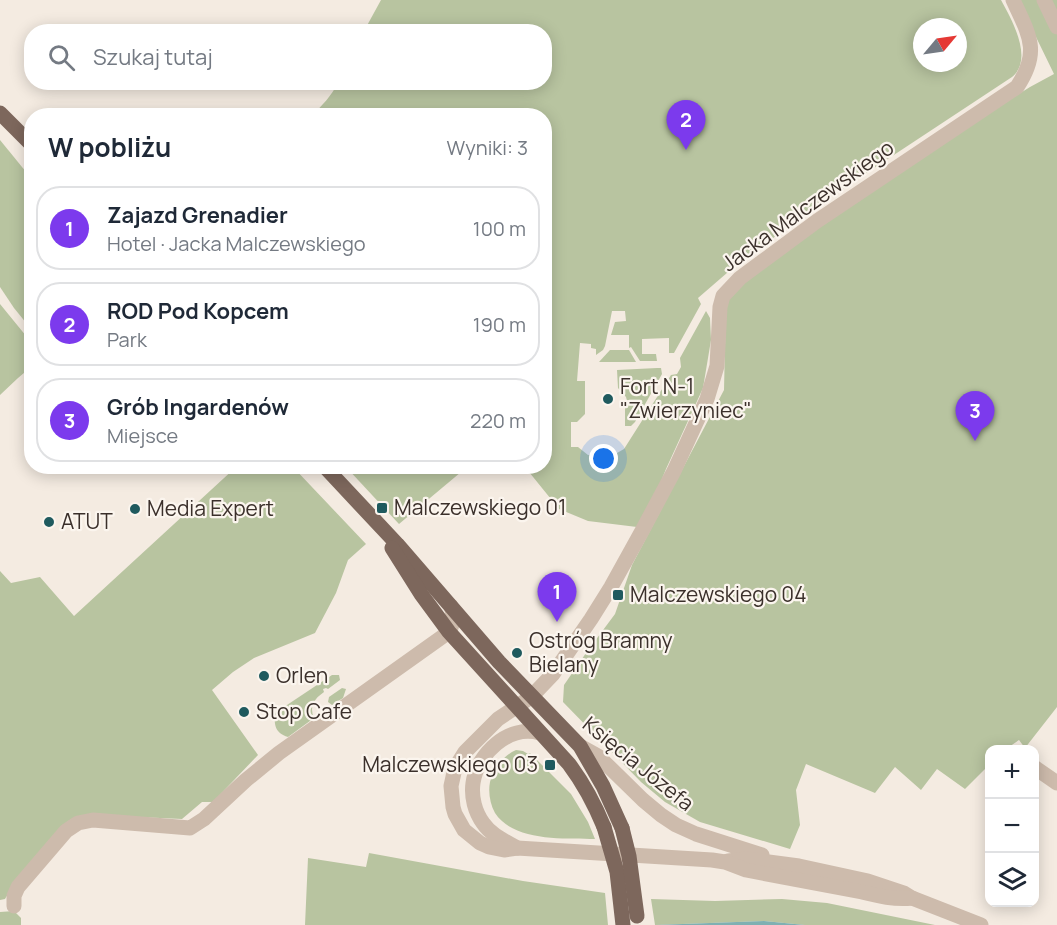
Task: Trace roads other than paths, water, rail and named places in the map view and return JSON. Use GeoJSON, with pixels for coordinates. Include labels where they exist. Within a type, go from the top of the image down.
{"type":"FeatureCollection","features":[{"type":"Feature","properties":{"kind":"main road"},"geometry":{"type":"LineString","coordinates":[[0,113],[24,137]]}},
{"type":"Feature","properties":{"kind":"main road","name":"Księcia Józefa"},"geometry":{"type":"LineString","coordinates":[[331,474],[397,544],[531,697],[580,746]]}},
{"type":"Feature","properties":{"kind":"main road","name":"Księcia Józefa"},"geometry":{"type":"LineString","coordinates":[[368,514],[449,632],[540,733]]}},
{"type":"Feature","properties":{"kind":"main road"},"geometry":{"type":"LineString","coordinates":[[540,733],[577,776],[593,802],[604,827],[617,872],[623,925]]}},
{"type":"Feature","properties":{"kind":"main road"},"geometry":{"type":"LineString","coordinates":[[580,746],[603,786],[622,828],[629,856],[638,925]]}},
{"type":"Feature","properties":{"kind":"street","name":"Jacka Malczewskiego"},"geometry":{"type":"LineString","coordinates":[[531,697],[568,653],[601,603],[674,471],[707,399],[717,366],[720,307],[723,296],[740,278],[807,228],[1017,87],[1030,61],[1030,43],[1013,0]]}},
{"type":"Feature","properties":{"kind":"street"},"geometry":{"type":"LineString","coordinates":[[1044,0],[1057,27]]}},
{"type":"Feature","properties":{"kind":"street"},"geometry":{"type":"LineString","coordinates":[[14,906],[14,896],[18,887],[66,831],[78,824],[93,820],[190,828],[204,819],[279,753],[449,632],[454,620],[451,606]]}},
{"type":"Feature","properties":{"kind":"street"},"geometry":{"type":"LineString","coordinates":[[449,632],[463,633],[483,644]]}},
{"type":"Feature","properties":{"kind":"street","name":"Księcia Józefa"},"geometry":{"type":"LineString","coordinates":[[531,697],[498,719],[465,752],[455,768],[451,786],[455,814],[464,830],[480,843],[504,850],[517,848],[725,862],[746,859],[799,866],[868,881],[904,893],[981,925]]}},
{"type":"Feature","properties":{"kind":"street","name":"Księcia Józefa"},"geometry":{"type":"LineString","coordinates":[[517,848],[495,835],[479,817],[473,801],[472,784],[478,766],[497,742],[519,732],[540,733]]}},
{"type":"Feature","properties":{"kind":"street","name":"Księcia Józefa"},"geometry":{"type":"LineString","coordinates":[[580,746],[598,756],[643,800],[676,825],[696,834],[799,866]]}},
{"type":"Feature","properties":{"kind":"street"},"geometry":{"type":"LineString","coordinates":[[1039,771],[1057,783]]}},
{"type":"Feature","properties":{"kind":"street","name":"Księcia Józefa"},"geometry":{"type":"LineString","coordinates":[[725,862],[746,870],[877,896],[902,900],[912,898]]}},
{"type":"Feature","properties":{"kind":"water"},"geometry":{"type":"Polygon","coordinates":[[[764,921],[805,925],[655,925],[764,921]]]}},
{"type":"Feature","properties":{"kind":"place","name":"ROD Pod Kopcem"},"geometry":{"type":"Point","coordinates":[686,150]}},
{"type":"Feature","properties":{"kind":"place","name":"Fort N-1 \"Zwierzyniec\""},"geometry":{"type":"Point","coordinates":[608,399]}},
{"type":"Feature","properties":{"kind":"place","name":"Grób Ingardenów"},"geometry":{"type":"Point","coordinates":[975,441]}},
{"type":"Feature","properties":{"kind":"place","name":"Malczewskiego 01"},"geometry":{"type":"Point","coordinates":[382,508]}},
{"type":"Feature","properties":{"kind":"place","name":"Media Expert"},"geometry":{"type":"Point","coordinates":[135,509]}},
{"type":"Feature","properties":{"kind":"place","name":"ATUT"},"geometry":{"type":"Point","coordinates":[49,522]}},
{"type":"Feature","properties":{"kind":"place","name":"Malczewskiego 04"},"geometry":{"type":"Point","coordinates":[618,595]}},
{"type":"Feature","properties":{"kind":"place","name":"Zajazd Grenadier"},"geometry":{"type":"Point","coordinates":[557,622]}},
{"type":"Feature","properties":{"kind":"place","name":"Ostróg Bramny Bielany"},"geometry":{"type":"Point","coordinates":[517,653]}},
{"type":"Feature","properties":{"kind":"place","name":"Orlen"},"geometry":{"type":"Point","coordinates":[264,676]}},
{"type":"Feature","properties":{"kind":"place","name":"Stop Cafe"},"geometry":{"type":"Point","coordinates":[244,712]}},
{"type":"Feature","properties":{"kind":"place","name":"Malczewskiego 03"},"geometry":{"type":"Point","coordinates":[550,765]}}]}
